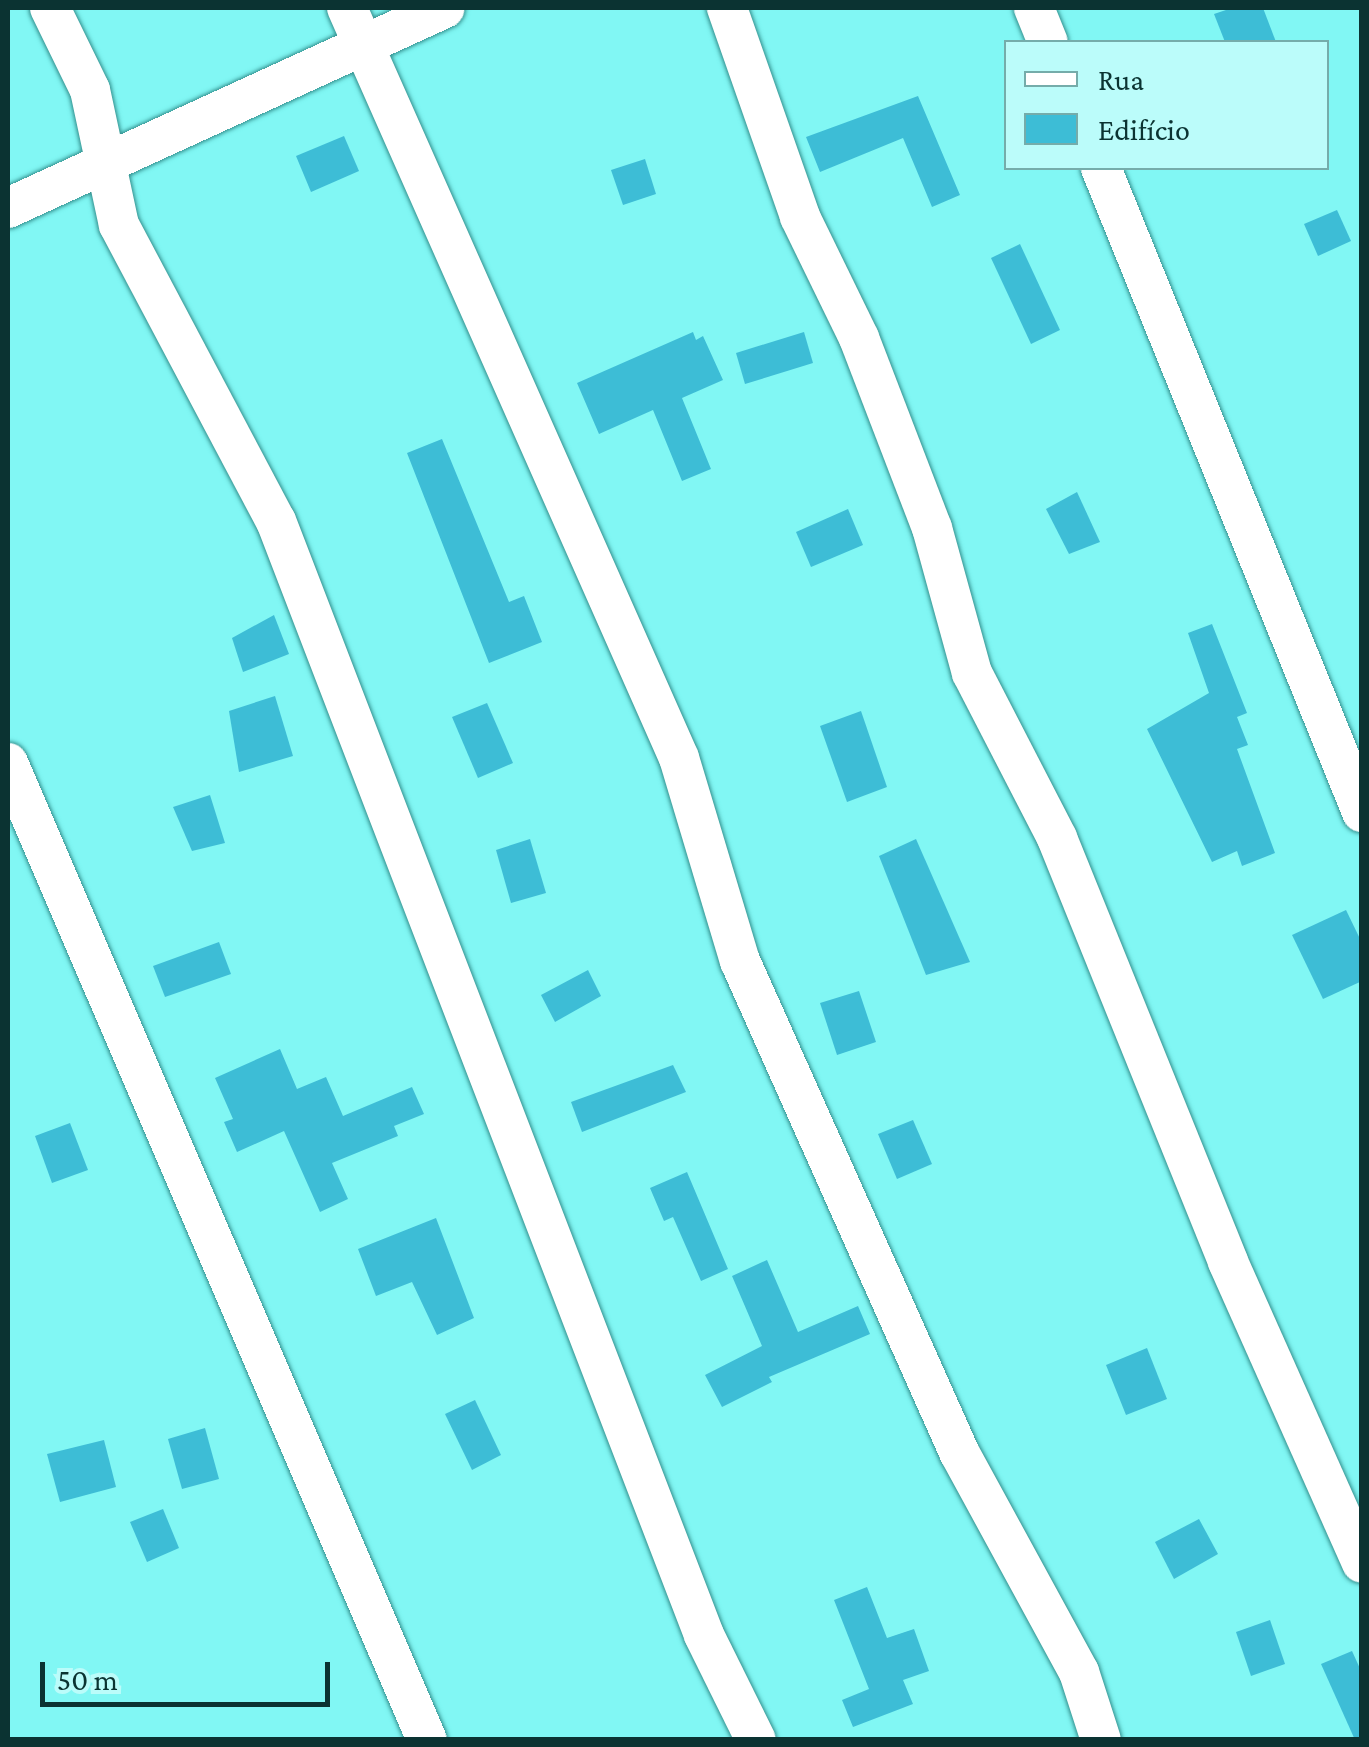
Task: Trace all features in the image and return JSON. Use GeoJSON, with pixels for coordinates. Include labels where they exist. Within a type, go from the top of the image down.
{"type":"FeatureCollection","features":[{"type":"Feature","properties":{"kind":"street"},"geometry":{"type":"LineString","coordinates":[[50,8],[90,90],[102,165],[119,225],[276,521],[704,1636],[756,1740]]}},
{"type":"Feature","properties":{"kind":"street"},"geometry":{"type":"LineString","coordinates":[[347,8],[678,758],[740,961],[959,1452],[1079,1672],[1102,1740]]}},
{"type":"Feature","properties":{"kind":"street"},"geometry":{"type":"LineString","coordinates":[[8,208],[444,8]]}},
{"type":"Feature","properties":{"kind":"street"},"geometry":{"type":"LineString","coordinates":[[726,8],[800,217],[859,338],[932,528],[972,674],[1057,838],[1228,1262],[1362,1563]]}},
{"type":"Feature","properties":{"kind":"street"},"geometry":{"type":"LineString","coordinates":[[1034,8],[1047,40]]}},
{"type":"Feature","properties":{"kind":"street"},"geometry":{"type":"LineString","coordinates":[[1102,170],[1362,812]]}},
{"type":"Feature","properties":{"kind":"street"},"geometry":{"type":"LineString","coordinates":[[8,764],[427,1740]]}},
{"type":"Feature","properties":{"kind":"building"},"geometry":{"type":"Polygon","coordinates":[[[1232,8],[1263,8],[1275,40],[1224,40],[1214,14],[1232,8]]]}},
{"type":"Feature","properties":{"kind":"building"},"geometry":{"type":"Polygon","coordinates":[[[918,96],[960,195],[932,207],[903,138],[820,172],[806,137],[918,96]]]}},
{"type":"Feature","properties":{"kind":"building"},"geometry":{"type":"Polygon","coordinates":[[[344,136],[359,171],[311,192],[296,156],[344,136]]]}},
{"type":"Feature","properties":{"kind":"building"},"geometry":{"type":"Polygon","coordinates":[[[645,159],[656,194],[623,205],[611,170],[645,159]]]}},
{"type":"Feature","properties":{"kind":"building"},"geometry":{"type":"Polygon","coordinates":[[[1337,210],[1351,241],[1318,256],[1304,224],[1337,210]]]}},
{"type":"Feature","properties":{"kind":"building"},"geometry":{"type":"Polygon","coordinates":[[[1020,244],[1060,330],[1031,344],[991,258],[1020,244]]]}},
{"type":"Feature","properties":{"kind":"building"},"geometry":{"type":"Polygon","coordinates":[[[693,332],[696,340],[703,336],[723,380],[682,398],[711,469],[682,481],[653,410],[599,434],[577,383],[693,332]]]}},
{"type":"Feature","properties":{"kind":"building"},"geometry":{"type":"Polygon","coordinates":[[[804,332],[813,363],[745,384],[736,353],[804,332]]]}},
{"type":"Feature","properties":{"kind":"building"},"geometry":{"type":"Polygon","coordinates":[[[442,439],[509,602],[524,596],[542,642],[489,663],[407,453],[442,439]]]}},
{"type":"Feature","properties":{"kind":"building"},"geometry":{"type":"Polygon","coordinates":[[[1077,492],[1100,542],[1069,554],[1046,509],[1077,492]]]}},
{"type":"Feature","properties":{"kind":"building"},"geometry":{"type":"Polygon","coordinates":[[[848,509],[863,545],[811,567],[796,532],[848,509]]]}},
{"type":"Feature","properties":{"kind":"building"},"geometry":{"type":"Polygon","coordinates":[[[274,615],[289,654],[243,672],[232,638],[274,615]]]}},
{"type":"Feature","properties":{"kind":"building"},"geometry":{"type":"Polygon","coordinates":[[[1212,624],[1247,713],[1237,717],[1248,745],[1237,749],[1275,853],[1242,866],[1237,851],[1212,862],[1147,729],[1209,693],[1188,633],[1212,624]]]}},
{"type":"Feature","properties":{"kind":"building"},"geometry":{"type":"Polygon","coordinates":[[[275,696],[293,756],[239,772],[229,711],[275,696]]]}},
{"type":"Feature","properties":{"kind":"building"},"geometry":{"type":"Polygon","coordinates":[[[487,703],[513,763],[478,778],[452,717],[487,703]]]}},
{"type":"Feature","properties":{"kind":"building"},"geometry":{"type":"Polygon","coordinates":[[[861,711],[887,787],[847,802],[820,726],[861,711]]]}},
{"type":"Feature","properties":{"kind":"building"},"geometry":{"type":"Polygon","coordinates":[[[210,795],[225,843],[192,851],[173,807],[210,795]]]}},
{"type":"Feature","properties":{"kind":"building"},"geometry":{"type":"Polygon","coordinates":[[[530,839],[546,893],[511,903],[496,850],[530,839]]]}},
{"type":"Feature","properties":{"kind":"building"},"geometry":{"type":"Polygon","coordinates":[[[916,839],[970,962],[926,975],[879,856],[916,839]]]}},
{"type":"Feature","properties":{"kind":"building"},"geometry":{"type":"Polygon","coordinates":[[[1346,910],[1362,943],[1362,981],[1323,999],[1292,935],[1346,910]]]}},
{"type":"Feature","properties":{"kind":"building"},"geometry":{"type":"Polygon","coordinates":[[[219,942],[231,974],[165,997],[153,966],[219,942]]]}},
{"type":"Feature","properties":{"kind":"building"},"geometry":{"type":"Polygon","coordinates":[[[588,970],[601,996],[555,1022],[541,995],[588,970]]]}},
{"type":"Feature","properties":{"kind":"building"},"geometry":{"type":"Polygon","coordinates":[[[859,991],[876,1042],[837,1055],[820,1003],[859,991]]]}},
{"type":"Feature","properties":{"kind":"building"},"geometry":{"type":"Polygon","coordinates":[[[280,1049],[297,1089],[326,1077],[343,1116],[412,1087],[424,1114],[394,1126],[398,1136],[332,1163],[348,1199],[320,1212],[284,1131],[237,1152],[224,1122],[233,1119],[215,1078],[280,1049]]]}},
{"type":"Feature","properties":{"kind":"building"},"geometry":{"type":"Polygon","coordinates":[[[673,1065],[686,1092],[582,1132],[571,1102],[673,1065]]]}},
{"type":"Feature","properties":{"kind":"building"},"geometry":{"type":"Polygon","coordinates":[[[913,1120],[932,1164],[897,1179],[878,1134],[913,1120]]]}},
{"type":"Feature","properties":{"kind":"building"},"geometry":{"type":"Polygon","coordinates":[[[70,1123],[88,1170],[52,1183],[35,1136],[70,1123]]]}},
{"type":"Feature","properties":{"kind":"building"},"geometry":{"type":"Polygon","coordinates":[[[687,1172],[728,1269],[701,1281],[673,1217],[664,1221],[650,1188],[687,1172]]]}},
{"type":"Feature","properties":{"kind":"building"},"geometry":{"type":"Polygon","coordinates":[[[436,1218],[474,1318],[437,1335],[412,1282],[376,1296],[358,1249],[436,1218]]]}},
{"type":"Feature","properties":{"kind":"building"},"geometry":{"type":"Polygon","coordinates":[[[767,1260],[798,1332],[858,1306],[870,1334],[769,1377],[772,1382],[722,1407],[705,1375],[762,1346],[732,1276],[767,1260]]]}},
{"type":"Feature","properties":{"kind":"building"},"geometry":{"type":"Polygon","coordinates":[[[1147,1348],[1167,1399],[1126,1415],[1106,1365],[1147,1348]]]}},
{"type":"Feature","properties":{"kind":"building"},"geometry":{"type":"Polygon","coordinates":[[[475,1400],[501,1455],[472,1470],[445,1414],[475,1400]]]}},
{"type":"Feature","properties":{"kind":"building"},"geometry":{"type":"Polygon","coordinates":[[[205,1428],[219,1479],[182,1489],[168,1439],[205,1428]]]}},
{"type":"Feature","properties":{"kind":"building"},"geometry":{"type":"Polygon","coordinates":[[[104,1440],[116,1487],[60,1502],[47,1454],[104,1440]]]}},
{"type":"Feature","properties":{"kind":"building"},"geometry":{"type":"Polygon","coordinates":[[[163,1509],[179,1548],[147,1562],[130,1522],[163,1509]]]}},
{"type":"Feature","properties":{"kind":"building"},"geometry":{"type":"Polygon","coordinates":[[[1199,1519],[1218,1554],[1174,1579],[1155,1542],[1199,1519]]]}},
{"type":"Feature","properties":{"kind":"building"},"geometry":{"type":"Polygon","coordinates":[[[867,1587],[887,1638],[914,1629],[929,1671],[903,1680],[913,1704],[853,1727],[842,1700],[869,1689],[834,1600],[867,1587]]]}},
{"type":"Feature","properties":{"kind":"building"},"geometry":{"type":"Polygon","coordinates":[[[1270,1620],[1285,1664],[1251,1676],[1236,1632],[1270,1620]]]}},
{"type":"Feature","properties":{"kind":"building"},"geometry":{"type":"Polygon","coordinates":[[[1352,1651],[1362,1673],[1362,1740],[1355,1740],[1321,1664],[1352,1651]]]}}]}
